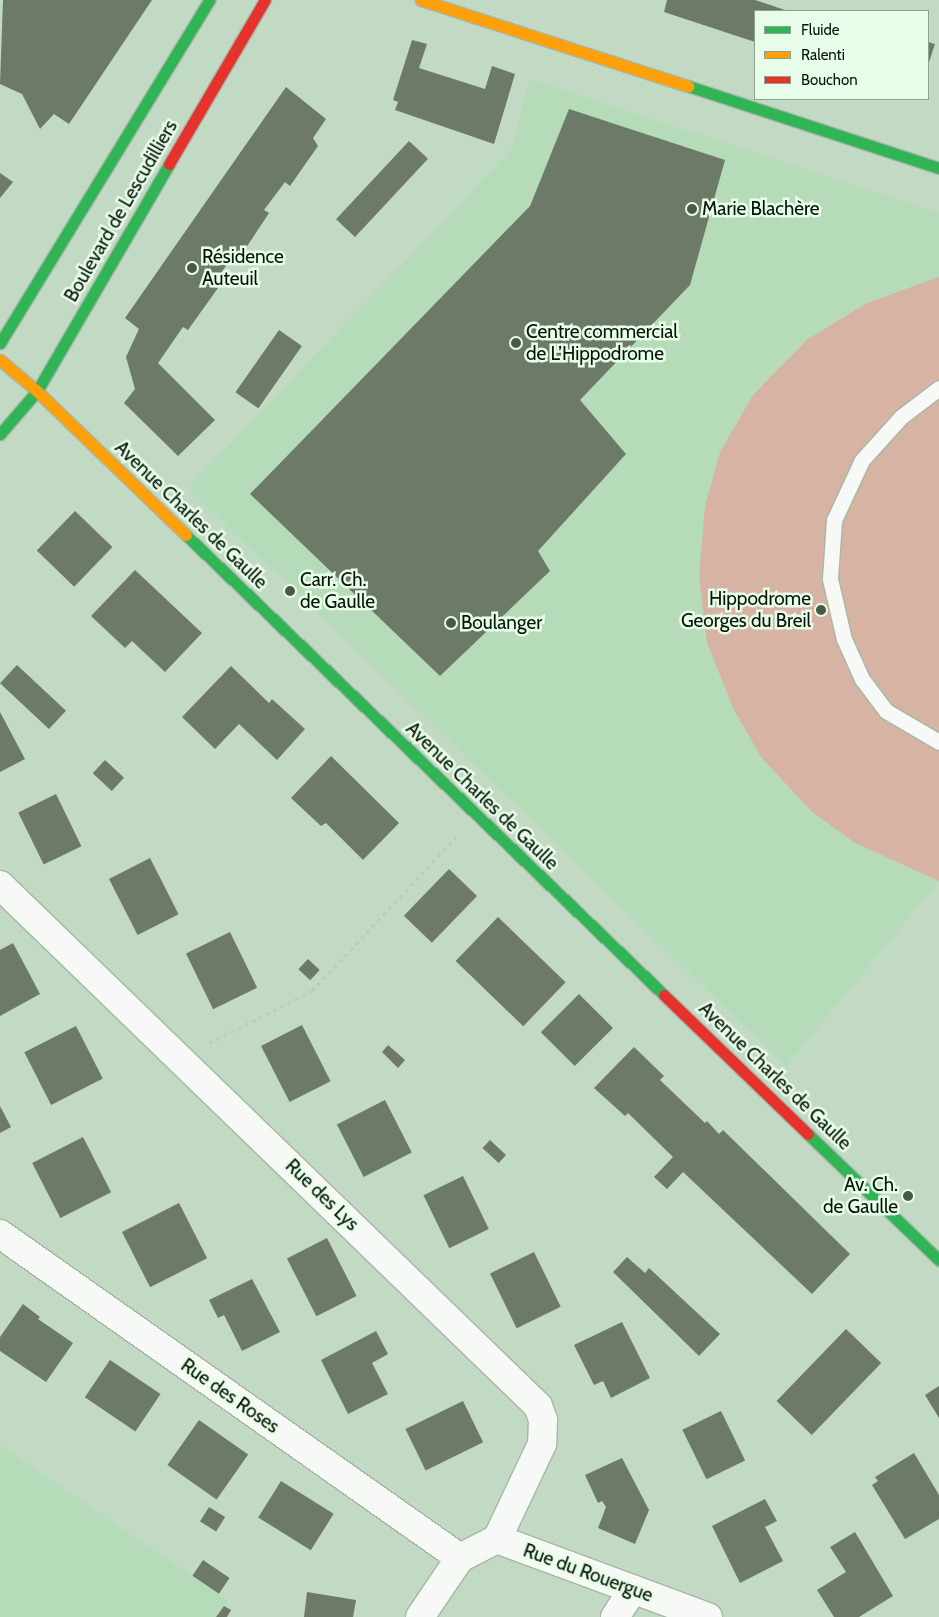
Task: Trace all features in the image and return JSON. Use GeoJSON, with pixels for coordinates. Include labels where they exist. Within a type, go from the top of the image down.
{"type":"FeatureCollection","features":[{"type":"Feature","properties":{"kind":"main road","name":"Boulevard de Lescudilliers"},"geometry":{"type":"LineString","coordinates":[[0,343],[209,0]]}},
{"type":"Feature","properties":{"kind":"main road","name":"Boulevard de Lescudilliers"},"geometry":{"type":"LineString","coordinates":[[0,434],[37,391],[265,0]]}},
{"type":"Feature","properties":{"kind":"main road"},"geometry":{"type":"LineString","coordinates":[[421,0],[939,168]]}},
{"type":"Feature","properties":{"kind":"main road","name":"Avenue Charles de Gaulle"},"geometry":{"type":"LineString","coordinates":[[0,360],[37,391],[939,1260]]}},
{"type":"Feature","properties":{"kind":"street","name":"Rue des Lys"},"geometry":{"type":"LineString","coordinates":[[0,886],[538,1406],[544,1420],[542,1444],[497,1539]]}},
{"type":"Feature","properties":{"kind":"street","name":"Rue des Roses"},"geometry":{"type":"LineString","coordinates":[[0,1234],[460,1558]]}},
{"type":"Feature","properties":{"kind":"street"},"geometry":{"type":"LineString","coordinates":[[420,1617],[460,1558],[497,1539]]}},
{"type":"Feature","properties":{"kind":"street","name":"Rue du Rouergue"},"geometry":{"type":"LineString","coordinates":[[497,1539],[708,1617]]}},
{"type":"Feature","properties":{"kind":"street"},"geometry":{"type":"LineString","coordinates":[[615,1617],[633,1589]]}},
{"type":"Feature","properties":{"kind":"lane"},"geometry":{"type":"LineString","coordinates":[[939,388],[901,417],[862,460],[834,520],[830,579],[844,639],[862,679],[886,711],[939,742]]}},
{"type":"Feature","properties":{"kind":"path"},"geometry":{"type":"LineString","coordinates":[[179,1058],[312,991],[477,815]]}},
{"type":"Feature","properties":{"kind":"shaded area"},"geometry":{"type":"Polygon","coordinates":[[[530,79],[939,213],[939,277],[867,303],[812,337],[753,395],[720,452],[705,506],[699,576],[707,643],[733,708],[855,843],[939,881],[786,1066],[188,488],[511,150],[530,79]]]}},
{"type":"Feature","properties":{"kind":"shaded area","name":"Hippodrome Georges du Breil"},"geometry":{"type":"Polygon","coordinates":[[[939,277],[939,881],[855,843],[811,811],[761,757],[733,708],[707,643],[699,576],[705,506],[720,452],[753,395],[808,339],[867,303],[939,277]]]}},
{"type":"Feature","properties":{"kind":"shaded area"},"geometry":{"type":"Polygon","coordinates":[[[0,1445],[228,1601],[217,1617],[0,1617],[0,1445]]]}},
{"type":"Feature","properties":{"kind":"building"},"geometry":{"type":"Polygon","coordinates":[[[3,0],[152,0],[69,124],[54,114],[40,129],[22,94],[0,84],[3,0]]]}},
{"type":"Feature","properties":{"kind":"building"},"geometry":{"type":"Polygon","coordinates":[[[667,0],[755,0],[785,10],[754,10],[754,42],[664,12],[667,0]]]}},
{"type":"Feature","properties":{"kind":"building"},"geometry":{"type":"Polygon","coordinates":[[[412,40],[427,44],[419,68],[485,89],[492,66],[515,74],[494,144],[395,110],[398,102],[393,100],[412,40]]]}},
{"type":"Feature","properties":{"kind":"building"},"geometry":{"type":"Polygon","coordinates":[[[929,42],[935,44],[929,62],[929,42]]]}},
{"type":"Feature","properties":{"kind":"building","name":"Résidence Auteuil"},"geometry":{"type":"Polygon","coordinates":[[[286,87],[326,119],[313,138],[318,146],[290,186],[285,182],[264,210],[269,213],[240,257],[235,253],[214,283],[218,288],[188,330],[183,327],[158,363],[215,420],[178,456],[124,403],[135,389],[126,357],[139,329],[125,318],[286,87]]]}},
{"type":"Feature","properties":{"kind":"building","name":"Centre commercial de L’Hippodrome"},"geometry":{"type":"Polygon","coordinates":[[[569,109],[725,160],[690,285],[580,400],[626,454],[538,551],[550,571],[440,676],[250,494],[530,206],[569,109]]]}},
{"type":"Feature","properties":{"kind":"building"},"geometry":{"type":"Polygon","coordinates":[[[409,141],[428,159],[355,237],[336,219],[409,141]]]}},
{"type":"Feature","properties":{"kind":"building"},"geometry":{"type":"Polygon","coordinates":[[[0,173],[13,182],[0,198],[0,173]]]}},
{"type":"Feature","properties":{"kind":"building"},"geometry":{"type":"Polygon","coordinates":[[[279,330],[302,346],[258,408],[235,392],[279,330]]]}},
{"type":"Feature","properties":{"kind":"building"},"geometry":{"type":"Polygon","coordinates":[[[75,511],[112,547],[74,587],[37,551],[75,511]]]}},
{"type":"Feature","properties":{"kind":"building"},"geometry":{"type":"Polygon","coordinates":[[[135,570],[202,633],[165,672],[132,641],[125,648],[91,616],[135,570]]]}},
{"type":"Feature","properties":{"kind":"building"},"geometry":{"type":"Polygon","coordinates":[[[17,665],[66,711],[49,729],[0,683],[17,665]]]}},
{"type":"Feature","properties":{"kind":"building"},"geometry":{"type":"Polygon","coordinates":[[[231,666],[269,703],[272,699],[305,729],[277,760],[239,724],[215,749],[182,717],[231,666]]]}},
{"type":"Feature","properties":{"kind":"building"},"geometry":{"type":"Polygon","coordinates":[[[0,712],[25,759],[0,772],[0,712]]]}},
{"type":"Feature","properties":{"kind":"building"},"geometry":{"type":"Polygon","coordinates":[[[331,756],[399,823],[363,860],[326,823],[321,826],[291,798],[331,756]]]}},
{"type":"Feature","properties":{"kind":"building"},"geometry":{"type":"Polygon","coordinates":[[[105,760],[124,778],[112,791],[93,773],[105,760]]]}},
{"type":"Feature","properties":{"kind":"building"},"geometry":{"type":"Polygon","coordinates":[[[56,794],[81,846],[44,865],[18,812],[56,794]]]}},
{"type":"Feature","properties":{"kind":"building"},"geometry":{"type":"Polygon","coordinates":[[[150,858],[179,914],[138,935],[109,879],[150,858]]]}},
{"type":"Feature","properties":{"kind":"building"},"geometry":{"type":"Polygon","coordinates":[[[449,869],[477,896],[432,943],[404,916],[449,869]]]}},
{"type":"Feature","properties":{"kind":"building"},"geometry":{"type":"Polygon","coordinates":[[[498,917],[566,982],[523,1026],[456,961],[498,917]]]}},
{"type":"Feature","properties":{"kind":"building"},"geometry":{"type":"Polygon","coordinates":[[[230,932],[257,988],[213,1009],[186,953],[230,932]]]}},
{"type":"Feature","properties":{"kind":"building"},"geometry":{"type":"Polygon","coordinates":[[[13,943],[40,994],[0,1016],[0,950],[13,943]]]}},
{"type":"Feature","properties":{"kind":"building"},"geometry":{"type":"Polygon","coordinates":[[[308,959],[320,970],[310,980],[298,969],[308,959]]]}},
{"type":"Feature","properties":{"kind":"building"},"geometry":{"type":"Polygon","coordinates":[[[579,994],[613,1028],[575,1066],[541,1032],[579,994]]]}},
{"type":"Feature","properties":{"kind":"building"},"geometry":{"type":"Polygon","coordinates":[[[302,1025],[331,1081],[290,1102],[261,1046],[302,1025]]]}},
{"type":"Feature","properties":{"kind":"building"},"geometry":{"type":"Polygon","coordinates":[[[76,1026],[103,1079],[51,1105],[24,1052],[76,1026]]]}},
{"type":"Feature","properties":{"kind":"building"},"geometry":{"type":"Polygon","coordinates":[[[388,1045],[405,1060],[398,1068],[382,1052],[388,1045]]]}},
{"type":"Feature","properties":{"kind":"building"},"geometry":{"type":"Polygon","coordinates":[[[634,1047],[664,1076],[660,1080],[705,1123],[707,1121],[719,1134],[723,1130],[850,1254],[812,1294],[683,1172],[667,1189],[654,1177],[673,1157],[628,1113],[625,1116],[594,1088],[634,1047]]]}},
{"type":"Feature","properties":{"kind":"building"},"geometry":{"type":"Polygon","coordinates":[[[385,1100],[412,1153],[364,1177],[337,1125],[385,1100]]]}},
{"type":"Feature","properties":{"kind":"building"},"geometry":{"type":"Polygon","coordinates":[[[0,1106],[11,1127],[0,1133],[0,1106]]]}},
{"type":"Feature","properties":{"kind":"building"},"geometry":{"type":"Polygon","coordinates":[[[83,1137],[111,1192],[60,1218],[32,1163],[83,1137]]]}},
{"type":"Feature","properties":{"kind":"building"},"geometry":{"type":"Polygon","coordinates":[[[490,1140],[506,1155],[499,1163],[482,1148],[490,1140]]]}},
{"type":"Feature","properties":{"kind":"building"},"geometry":{"type":"Polygon","coordinates":[[[463,1176],[489,1229],[449,1248],[423,1195],[463,1176]]]}},
{"type":"Feature","properties":{"kind":"building"},"geometry":{"type":"Polygon","coordinates":[[[179,1203],[207,1258],[150,1287],[122,1232],[179,1203]]]}},
{"type":"Feature","properties":{"kind":"building"},"geometry":{"type":"Polygon","coordinates":[[[327,1238],[357,1296],[316,1316],[287,1258],[327,1238]]]}},
{"type":"Feature","properties":{"kind":"building"},"geometry":{"type":"Polygon","coordinates":[[[534,1252],[561,1307],[517,1328],[490,1273],[534,1252]]]}},
{"type":"Feature","properties":{"kind":"building"},"geometry":{"type":"Polygon","coordinates":[[[627,1257],[645,1273],[649,1268],[720,1334],[699,1356],[613,1272],[627,1257]]]}},
{"type":"Feature","properties":{"kind":"building"},"geometry":{"type":"Polygon","coordinates":[[[252,1279],[280,1332],[242,1351],[224,1315],[218,1318],[209,1300],[252,1279]]]}},
{"type":"Feature","properties":{"kind":"building"},"geometry":{"type":"Polygon","coordinates":[[[23,1304],[40,1317],[38,1319],[73,1343],[46,1382],[0,1351],[0,1337],[23,1304]]]}},
{"type":"Feature","properties":{"kind":"building"},"geometry":{"type":"Polygon","coordinates":[[[622,1322],[650,1378],[611,1398],[603,1381],[594,1385],[574,1345],[622,1322]]]}},
{"type":"Feature","properties":{"kind":"building"},"geometry":{"type":"Polygon","coordinates":[[[846,1329],[881,1363],[812,1435],[777,1401],[846,1329]]]}},
{"type":"Feature","properties":{"kind":"building"},"geometry":{"type":"Polygon","coordinates":[[[376,1331],[388,1354],[372,1363],[388,1394],[348,1414],[321,1360],[376,1331]]]}},
{"type":"Feature","properties":{"kind":"building"},"geometry":{"type":"Polygon","coordinates":[[[110,1360],[161,1394],[135,1431],[85,1397],[110,1360]]]}},
{"type":"Feature","properties":{"kind":"building"},"geometry":{"type":"Polygon","coordinates":[[[939,1386],[939,1418],[925,1395],[939,1386]]]}},
{"type":"Feature","properties":{"kind":"building"},"geometry":{"type":"Polygon","coordinates":[[[463,1401],[483,1442],[426,1470],[405,1429],[463,1401]]]}},
{"type":"Feature","properties":{"kind":"building"},"geometry":{"type":"Polygon","coordinates":[[[721,1411],[745,1460],[706,1479],[682,1430],[721,1411]]]}},
{"type":"Feature","properties":{"kind":"building"},"geometry":{"type":"Polygon","coordinates":[[[199,1420],[248,1454],[217,1499],[167,1465],[199,1420]]]}},
{"type":"Feature","properties":{"kind":"building"},"geometry":{"type":"Polygon","coordinates":[[[914,1453],[939,1495],[939,1519],[905,1539],[872,1485],[878,1481],[875,1477],[914,1453]]]}},
{"type":"Feature","properties":{"kind":"building"},"geometry":{"type":"Polygon","coordinates":[[[622,1458],[649,1510],[635,1544],[598,1528],[606,1507],[602,1501],[598,1503],[585,1475],[622,1458]]]}},
{"type":"Feature","properties":{"kind":"building"},"geometry":{"type":"Polygon","coordinates":[[[281,1481],[334,1514],[311,1550],[258,1517],[281,1481]]]}},
{"type":"Feature","properties":{"kind":"building"},"geometry":{"type":"Polygon","coordinates":[[[765,1499],[777,1521],[765,1527],[783,1561],[740,1583],[712,1526],[765,1499]]]}},
{"type":"Feature","properties":{"kind":"building"},"geometry":{"type":"Polygon","coordinates":[[[209,1507],[225,1517],[216,1531],[200,1521],[209,1507]]]}},
{"type":"Feature","properties":{"kind":"building"},"geometry":{"type":"Polygon","coordinates":[[[855,1532],[893,1596],[859,1617],[834,1617],[817,1590],[846,1572],[830,1547],[855,1532]]]}},
{"type":"Feature","properties":{"kind":"building"},"geometry":{"type":"Polygon","coordinates":[[[203,1560],[230,1578],[219,1594],[192,1576],[203,1560]]]}},
{"type":"Feature","properties":{"kind":"building"},"geometry":{"type":"Polygon","coordinates":[[[307,1592],[356,1600],[353,1617],[304,1617],[307,1592]]]}},
{"type":"Feature","properties":{"kind":"building"},"geometry":{"type":"Polygon","coordinates":[[[224,1606],[231,1610],[227,1617],[216,1617],[224,1606]]]}},
{"type":"Feature","properties":{"kind":"traffic: fast"},"geometry":{"type":"LineString","coordinates":[[0,343],[209,0]]}},
{"type":"Feature","properties":{"kind":"traffic: fast"},"geometry":{"type":"LineString","coordinates":[[688,86],[939,168]]}},
{"type":"Feature","properties":{"kind":"traffic: fast"},"geometry":{"type":"LineString","coordinates":[[0,434],[37,391],[169,164]]}},
{"type":"Feature","properties":{"kind":"traffic: fast"},"geometry":{"type":"LineString","coordinates":[[186,535],[664,995]]}},
{"type":"Feature","properties":{"kind":"traffic: fast"},"geometry":{"type":"LineString","coordinates":[[808,1134],[939,1260]]}},
{"type":"Feature","properties":{"kind":"traffic: slow"},"geometry":{"type":"LineString","coordinates":[[421,0],[688,86]]}},
{"type":"Feature","properties":{"kind":"traffic: slow"},"geometry":{"type":"LineString","coordinates":[[0,360],[37,391],[186,535]]}},
{"type":"Feature","properties":{"kind":"traffic: jam"},"geometry":{"type":"LineString","coordinates":[[169,164],[265,0]]}},
{"type":"Feature","properties":{"kind":"traffic: jam"},"geometry":{"type":"LineString","coordinates":[[664,995],[808,1134]]}},
{"type":"Feature","properties":{"kind":"place","name":"Marie Blachère"},"geometry":{"type":"Point","coordinates":[692,209]}},
{"type":"Feature","properties":{"kind":"place","name":"Résidence Auteuil"},"geometry":{"type":"Point","coordinates":[192,268]}},
{"type":"Feature","properties":{"kind":"place","name":"Centre commercial de L’Hippodrome"},"geometry":{"type":"Point","coordinates":[516,343]}},
{"type":"Feature","properties":{"kind":"place","name":"Carr. Ch. de Gaulle"},"geometry":{"type":"Point","coordinates":[290,591]}},
{"type":"Feature","properties":{"kind":"place","name":"Hippodrome Georges du Breil"},"geometry":{"type":"Point","coordinates":[821,610]}},
{"type":"Feature","properties":{"kind":"place","name":"Boulanger"},"geometry":{"type":"Point","coordinates":[451,623]}},
{"type":"Feature","properties":{"kind":"place","name":"Av. Ch. de Gaulle"},"geometry":{"type":"Point","coordinates":[908,1196]}}]}
